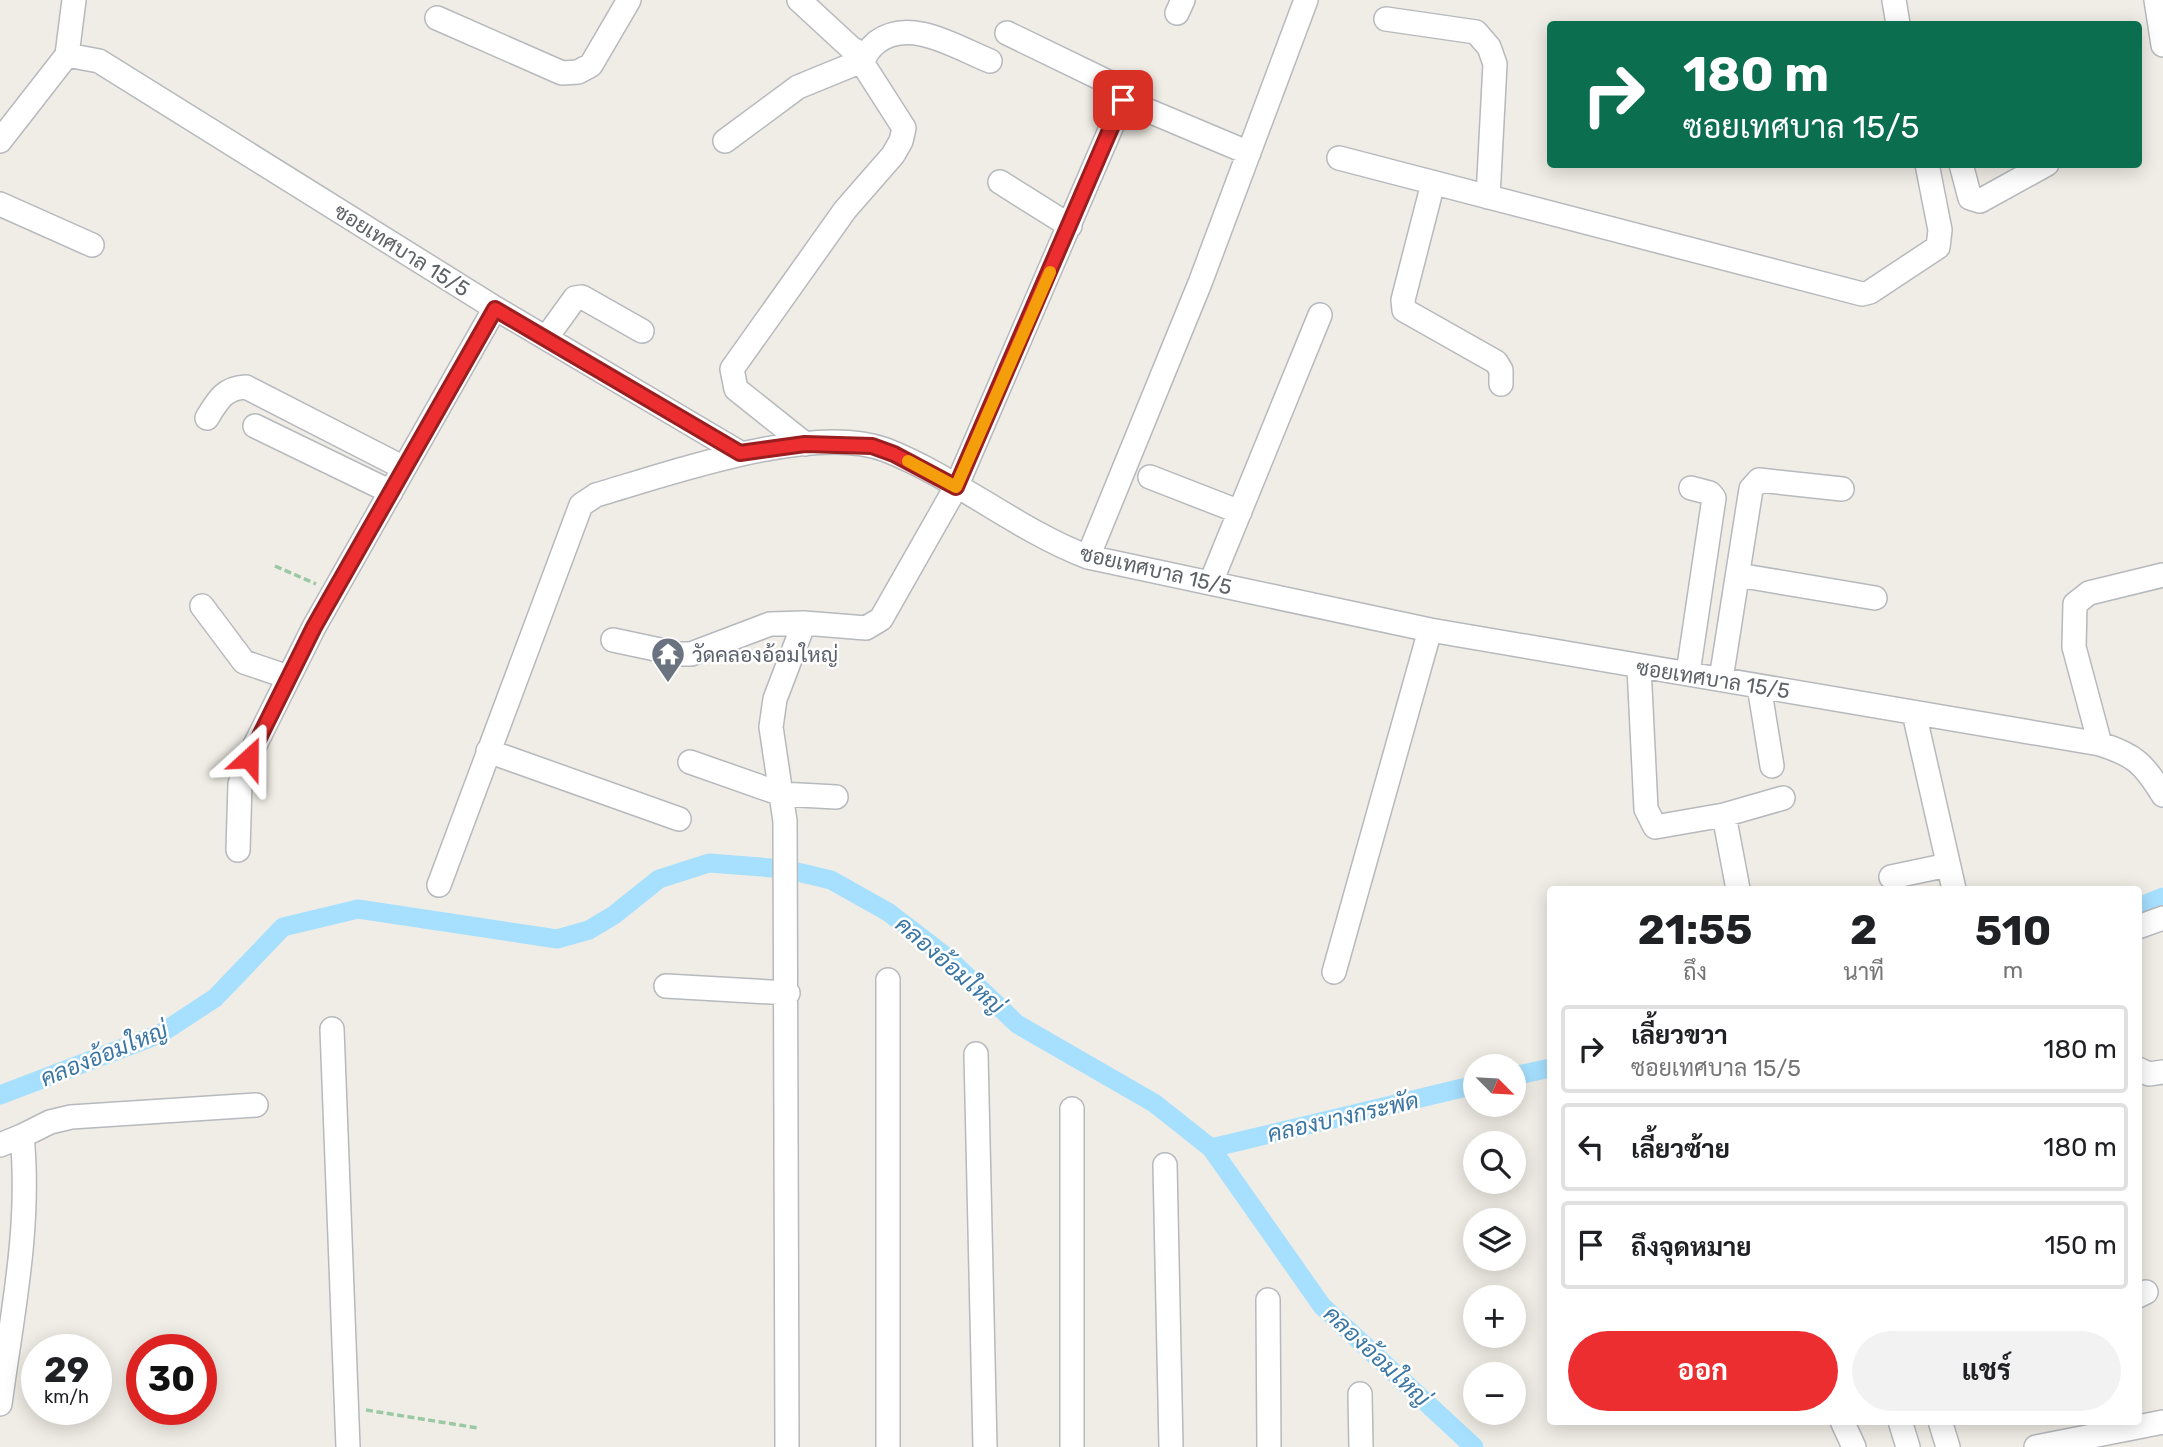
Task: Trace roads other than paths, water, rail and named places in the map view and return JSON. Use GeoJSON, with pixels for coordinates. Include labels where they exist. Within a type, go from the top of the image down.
{"type":"FeatureCollection","features":[{"type":"Feature","properties":{"kind":"street"},"geometry":{"type":"LineString","coordinates":[[0,141],[67,55],[74,0]]}},
{"type":"Feature","properties":{"kind":"street"},"geometry":{"type":"LineString","coordinates":[[437,18],[562,73],[578,72],[591,65],[629,0]]}},
{"type":"Feature","properties":{"kind":"street"},"geometry":{"type":"LineString","coordinates":[[799,0],[864,58]]}},
{"type":"Feature","properties":{"kind":"street"},"geometry":{"type":"LineString","coordinates":[[1088,557],[1200,283],[1306,0]]}},
{"type":"Feature","properties":{"kind":"street"},"geometry":{"type":"LineString","coordinates":[[1894,0],[1898,21]]}},
{"type":"Feature","properties":{"kind":"street"},"geometry":{"type":"LineString","coordinates":[[2156,0],[2163,46]]}},
{"type":"Feature","properties":{"kind":"street"},"geometry":{"type":"LineString","coordinates":[[1386,19],[1476,32],[1489,47],[1495,64],[1488,197]]}},
{"type":"Feature","properties":{"kind":"street"},"geometry":{"type":"LineString","coordinates":[[805,444],[736,389],[732,369],[845,210],[893,155],[904,135],[904,128],[863,64],[864,58],[871,48],[888,35],[918,32],[990,61]]}},
{"type":"Feature","properties":{"kind":"street"},"geometry":{"type":"LineString","coordinates":[[1007,33],[1108,82],[1118,89],[1123,100],[1249,153]]}},
{"type":"Feature","properties":{"kind":"street","name":"ซอยเทศบาล 15/5"},"geometry":{"type":"LineString","coordinates":[[67,55],[93,59],[115,70],[495,309],[740,453],[805,444],[846,444],[883,449],[956,487],[1054,544],[1088,557],[1430,630],[2100,744],[2126,752],[2145,766],[2163,795]]}},
{"type":"Feature","properties":{"kind":"street"},"geometry":{"type":"LineString","coordinates":[[726,141],[798,87],[864,58]]}},
{"type":"Feature","properties":{"kind":"street"},"geometry":{"type":"LineString","coordinates":[[613,640],[679,654],[691,654],[770,624],[804,623],[866,628],[881,619],[956,487],[1123,100]]}},
{"type":"Feature","properties":{"kind":"street"},"geometry":{"type":"LineString","coordinates":[[1339,158],[1862,294],[1870,292],[1938,247],[1940,230],[1928,168]]}},
{"type":"Feature","properties":{"kind":"street"},"geometry":{"type":"LineString","coordinates":[[1962,168],[1970,198],[1980,201],[2040,168]]}},
{"type":"Feature","properties":{"kind":"street"},"geometry":{"type":"LineString","coordinates":[[1000,182],[1070,226]]}},
{"type":"Feature","properties":{"kind":"street"},"geometry":{"type":"LineString","coordinates":[[1433,183],[1403,300],[1404,310],[1496,362],[1501,370],[1501,384]]}},
{"type":"Feature","properties":{"kind":"street"},"geometry":{"type":"LineString","coordinates":[[0,204],[92,245]]}},
{"type":"Feature","properties":{"kind":"street"},"geometry":{"type":"LineString","coordinates":[[546,338],[575,298],[582,297],[642,331]]}},
{"type":"Feature","properties":{"kind":"street"},"geometry":{"type":"LineString","coordinates":[[238,850],[240,784],[254,745],[334,591],[495,309]]}},
{"type":"Feature","properties":{"kind":"street"},"geometry":{"type":"LineString","coordinates":[[1211,583],[1320,316]]}},
{"type":"Feature","properties":{"kind":"street"},"geometry":{"type":"LineString","coordinates":[[207,418],[222,394],[234,388],[246,387],[404,468]]}},
{"type":"Feature","properties":{"kind":"street"},"geometry":{"type":"LineString","coordinates":[[255,426],[391,492]]}},
{"type":"Feature","properties":{"kind":"street"},"geometry":{"type":"LineString","coordinates":[[439,885],[581,505],[596,495],[740,453]]}},
{"type":"Feature","properties":{"kind":"street"},"geometry":{"type":"LineString","coordinates":[[1150,477],[1240,512]]}},
{"type":"Feature","properties":{"kind":"street"},"geometry":{"type":"LineString","coordinates":[[1721,679],[1751,489],[1759,480],[1842,489]]}},
{"type":"Feature","properties":{"kind":"street"},"geometry":{"type":"LineString","coordinates":[[1688,673],[1714,498],[1710,493],[1691,488]]}},
{"type":"Feature","properties":{"kind":"street"},"geometry":{"type":"LineString","coordinates":[[1738,575],[1875,598]]}},
{"type":"Feature","properties":{"kind":"street"},"geometry":{"type":"LineString","coordinates":[[2100,744],[2074,647],[2075,604],[2089,593],[2163,575]]}},
{"type":"Feature","properties":{"kind":"street"},"geometry":{"type":"LineString","coordinates":[[202,606],[244,662],[260,670],[288,677]]}},
{"type":"Feature","properties":{"kind":"street"},"geometry":{"type":"LineString","coordinates":[[787,1447],[788,993],[785,845],[771,727],[775,699],[804,623]]}},
{"type":"Feature","properties":{"kind":"street"},"geometry":{"type":"LineString","coordinates":[[1334,972],[1430,630]]}},
{"type":"Feature","properties":{"kind":"street"},"geometry":{"type":"LineString","coordinates":[[1639,667],[1646,809],[1655,827],[1724,815],[1783,798]]}},
{"type":"Feature","properties":{"kind":"street"},"geometry":{"type":"LineString","coordinates":[[1759,686],[1772,766]]}},
{"type":"Feature","properties":{"kind":"street"},"geometry":{"type":"LineString","coordinates":[[1914,713],[1953,886]]}},
{"type":"Feature","properties":{"kind":"street"},"geometry":{"type":"LineString","coordinates":[[488,751],[679,819]]}},
{"type":"Feature","properties":{"kind":"street"},"geometry":{"type":"LineString","coordinates":[[690,762],[781,794],[836,797]]}},
{"type":"Feature","properties":{"kind":"street"},"geometry":{"type":"LineString","coordinates":[[1724,815],[1737,886]]}},
{"type":"Feature","properties":{"kind":"street"},"geometry":{"type":"LineString","coordinates":[[1891,877],[1948,865]]}},
{"type":"Feature","properties":{"kind":"street"},"geometry":{"type":"LineString","coordinates":[[2142,926],[2163,918]]}},
{"type":"Feature","properties":{"kind":"street"},"geometry":{"type":"LineString","coordinates":[[888,980],[888,1447]]}},
{"type":"Feature","properties":{"kind":"street"},"geometry":{"type":"LineString","coordinates":[[666,986],[788,993]]}},
{"type":"Feature","properties":{"kind":"street"},"geometry":{"type":"LineString","coordinates":[[332,1029],[348,1447]]}},
{"type":"Feature","properties":{"kind":"street"},"geometry":{"type":"LineString","coordinates":[[976,1054],[985,1447]]}},
{"type":"Feature","properties":{"kind":"street"},"geometry":{"type":"LineString","coordinates":[[2142,1071],[2150,1074],[2163,1072]]}},
{"type":"Feature","properties":{"kind":"street"},"geometry":{"type":"LineString","coordinates":[[0,1144],[50,1122],[71,1116],[256,1105]]}},
{"type":"Feature","properties":{"kind":"street"},"geometry":{"type":"LineString","coordinates":[[1072,1109],[1072,1447]]}},
{"type":"Feature","properties":{"kind":"street"},"geometry":{"type":"LineString","coordinates":[[0,1404],[24,1235],[26,1175],[23,1136]]}},
{"type":"Feature","properties":{"kind":"street"},"geometry":{"type":"LineString","coordinates":[[1165,1165],[1171,1447]]}},
{"type":"Feature","properties":{"kind":"street"},"geometry":{"type":"LineString","coordinates":[[1268,1300],[1269,1447]]}},
{"type":"Feature","properties":{"kind":"street"},"geometry":{"type":"LineString","coordinates":[[1360,1394],[1361,1447]]}},
{"type":"Feature","properties":{"kind":"street"},"geometry":{"type":"LineString","coordinates":[[2142,1424],[2163,1422]]}},
{"type":"Feature","properties":{"kind":"street"},"geometry":{"type":"LineString","coordinates":[[1844,1425],[1854,1447]]}},
{"type":"Feature","properties":{"kind":"street"},"geometry":{"type":"LineString","coordinates":[[1900,1425],[1908,1447]]}},
{"type":"Feature","properties":{"kind":"street"},"geometry":{"type":"LineString","coordinates":[[1941,1425],[1948,1447]]}},
{"type":"Feature","properties":{"kind":"street"},"geometry":{"type":"LineString","coordinates":[[2036,1447],[2114,1426]]}},
{"type":"Feature","properties":{"kind":"waterway","name":"คลองอ้อมใหญ่"},"geometry":{"type":"LineString","coordinates":[[0,1095],[160,1034],[215,998],[283,927],[358,909],[557,939],[589,930],[614,915],[659,879],[709,863],[785,869],[831,880],[888,912],[948,958],[1017,1024],[1154,1103],[1211,1148],[1322,1306],[1474,1447]]}},
{"type":"Feature","properties":{"kind":"waterway","name":"คลองบางกระพัด"},"geometry":{"type":"LineString","coordinates":[[2142,905],[2163,897]]}},
{"type":"Feature","properties":{"kind":"waterway","name":"คลองบางกระพัด"},"geometry":{"type":"LineString","coordinates":[[1526,1073],[1547,1069]]}},
{"type":"Feature","properties":{"kind":"waterway","name":"คลองบางกระพัด"},"geometry":{"type":"LineString","coordinates":[[1211,1148],[1463,1088]]}},
{"type":"Feature","properties":{"kind":"place","name":"วัดคลองอ้อมใหญ่"},"geometry":{"type":"Point","coordinates":[668,684]}}]}
